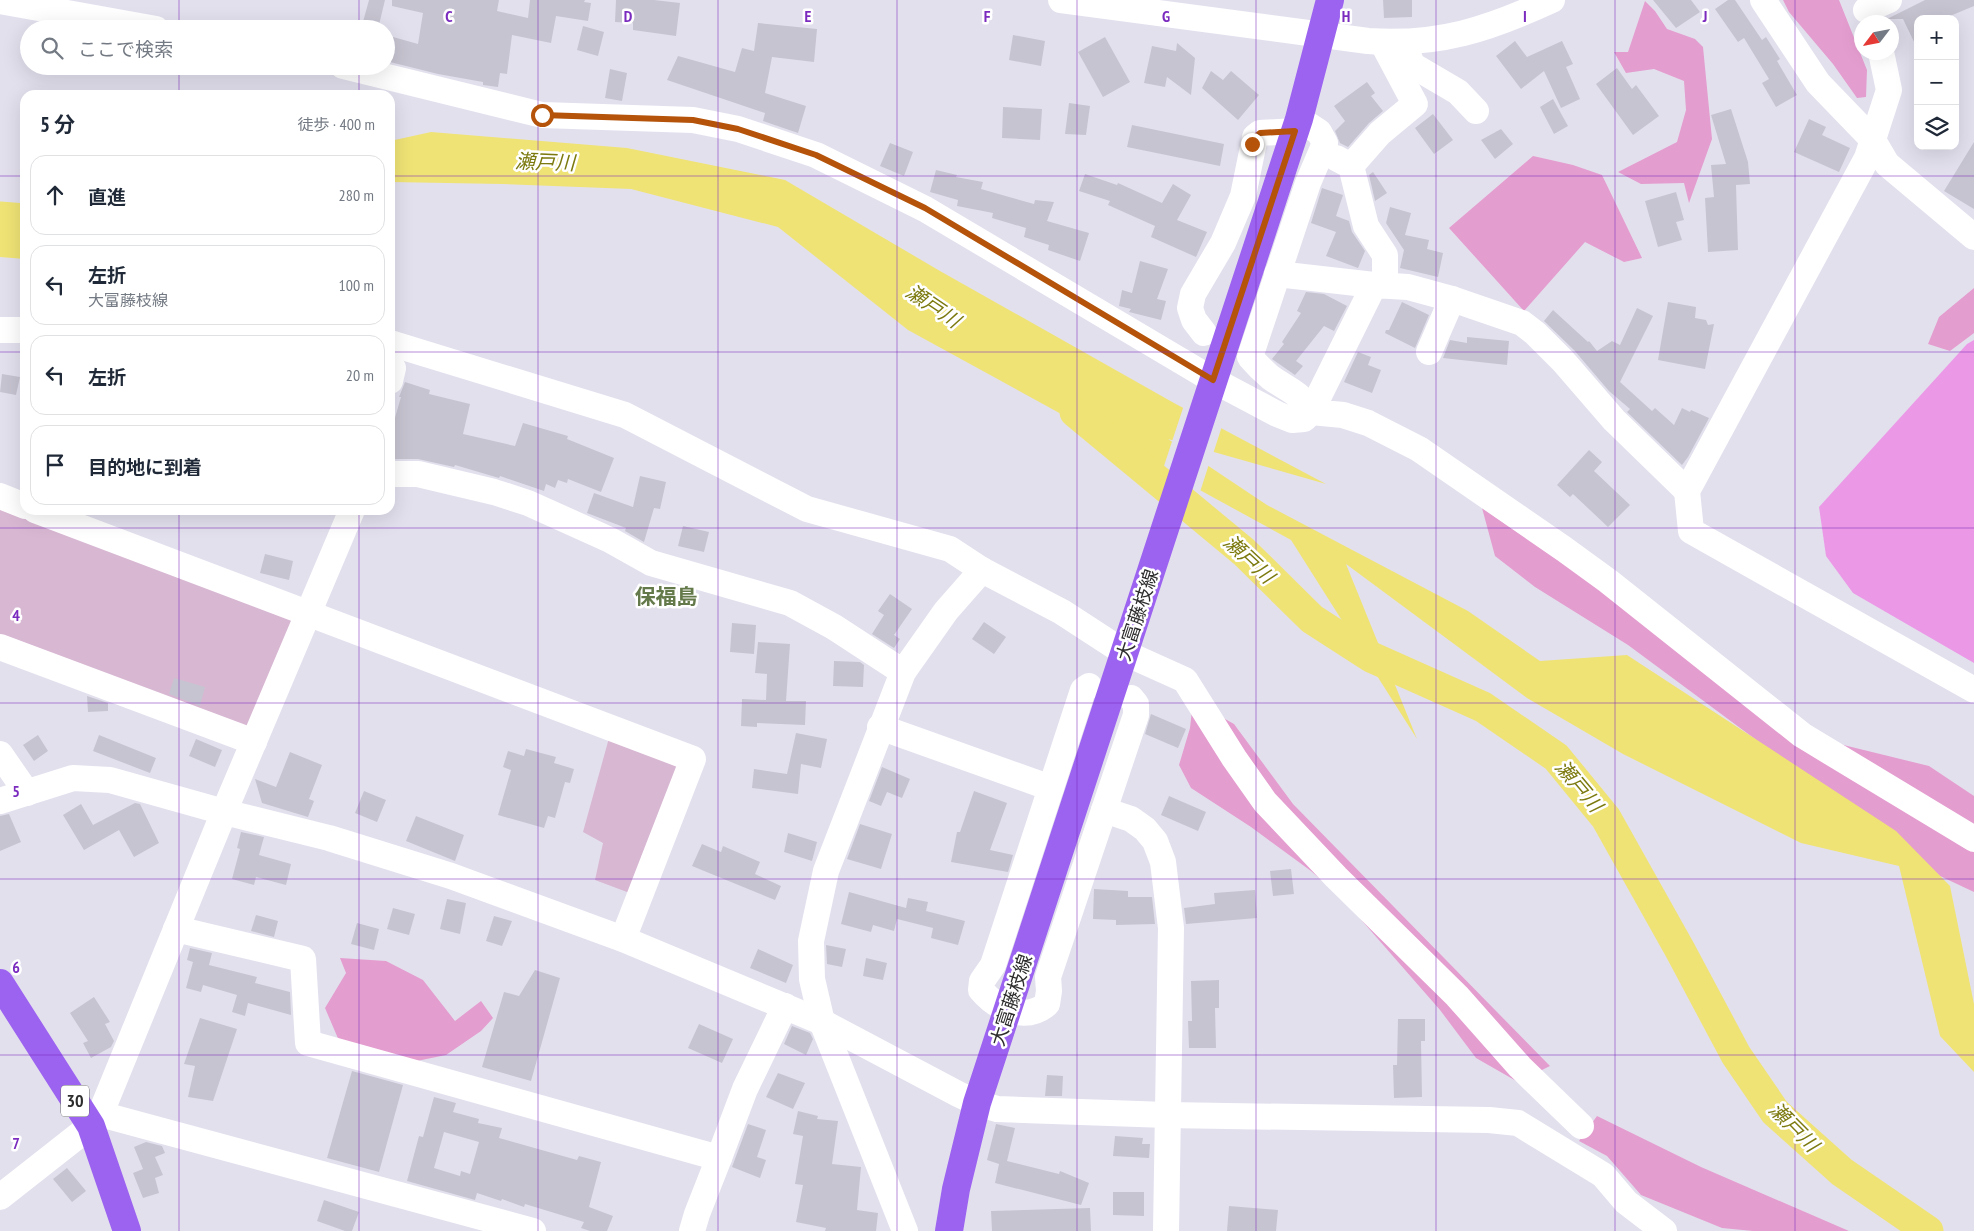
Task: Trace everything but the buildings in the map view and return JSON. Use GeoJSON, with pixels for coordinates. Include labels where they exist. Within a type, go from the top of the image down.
{"type":"FeatureCollection","features":[{"type":"Feature","properties":{"kind":"main road","name":"大富藤枝線"},"geometry":{"type":"LineString","coordinates":[[949,1231],[956,1189],[977,1103],[1297,125],[1330,0]]}},
{"type":"Feature","properties":{"kind":"main road","name":"30"},"geometry":{"type":"LineString","coordinates":[[0,983],[96,1120],[127,1231]]}},
{"type":"Feature","properties":{"kind":"street"},"geometry":{"type":"LineString","coordinates":[[40,9],[87,0]]}},
{"type":"Feature","properties":{"kind":"street"},"geometry":{"type":"LineString","coordinates":[[1061,0],[1393,42],[1429,41],[1464,34],[1508,21],[1543,2]]}},
{"type":"Feature","properties":{"kind":"street"},"geometry":{"type":"LineString","coordinates":[[1763,0],[1818,82],[1873,140],[1887,164],[1974,237]]}},
{"type":"Feature","properties":{"kind":"street"},"geometry":{"type":"LineString","coordinates":[[1866,11],[1889,0]]}},
{"type":"Feature","properties":{"kind":"street"},"geometry":{"type":"LineString","coordinates":[[0,1],[104,20]]}},
{"type":"Feature","properties":{"kind":"street"},"geometry":{"type":"LineString","coordinates":[[1393,42],[1412,65],[1458,92],[1476,111]]}},
{"type":"Feature","properties":{"kind":"street"},"geometry":{"type":"LineString","coordinates":[[1351,166],[1380,133],[1415,104],[1393,42]]}},
{"type":"Feature","properties":{"kind":"street"},"geometry":{"type":"LineString","coordinates":[[1883,60],[1889,90],[1868,158],[1687,491],[1691,531],[1974,690]]}},
{"type":"Feature","properties":{"kind":"street"},"geometry":{"type":"LineString","coordinates":[[380,75],[542,115],[693,120],[729,127],[816,155],[925,208],[1211,387],[1292,420],[1304,419],[1311,412],[1379,285],[1385,255],[1366,226],[1351,166],[1322,150]]}},
{"type":"Feature","properties":{"kind":"street"},"geometry":{"type":"LineString","coordinates":[[1204,333],[1194,320],[1190,308],[1193,294],[1223,243],[1243,196],[1255,137],[1260,133],[1297,125],[1319,132],[1325,143],[1308,183],[1250,357],[1268,376],[1286,389],[1299,395],[1306,402],[1311,412]]}},
{"type":"Feature","properties":{"kind":"street"},"geometry":{"type":"LineString","coordinates":[[1278,274],[1408,287],[1452,299],[1522,323],[1535,332],[1614,420],[1687,491]]}},
{"type":"Feature","properties":{"kind":"street"},"geometry":{"type":"LineString","coordinates":[[1429,352],[1452,299]]}},
{"type":"Feature","properties":{"kind":"street"},"geometry":{"type":"LineString","coordinates":[[0,330],[20,330]]}},
{"type":"Feature","properties":{"kind":"street"},"geometry":{"type":"LineString","coordinates":[[395,345],[625,415],[807,509],[950,549],[982,570],[1127,646],[1185,680],[1234,758],[1265,802],[1336,877],[1457,996],[1520,1066],[1581,1126]]}},
{"type":"Feature","properties":{"kind":"street"},"geometry":{"type":"LineString","coordinates":[[1311,412],[1343,415],[1368,423],[1419,449],[1608,581],[1802,735],[1974,839]]}},
{"type":"Feature","properties":{"kind":"street"},"geometry":{"type":"LineString","coordinates":[[395,474],[418,474],[494,492],[528,503],[610,540],[652,563],[790,603],[834,627],[903,672]]}},
{"type":"Feature","properties":{"kind":"street"},"geometry":{"type":"LineString","coordinates":[[0,496],[20,504]]}},
{"type":"Feature","properties":{"kind":"street"},"geometry":{"type":"LineString","coordinates":[[48,515],[693,759],[623,939]]}},
{"type":"Feature","properties":{"kind":"street"},"geometry":{"type":"LineString","coordinates":[[0,1197],[96,1120],[350,515]]}},
{"type":"Feature","properties":{"kind":"street"},"geometry":{"type":"LineString","coordinates":[[905,1231],[822,1022],[812,979],[812,941],[826,871],[880,726],[903,672],[946,611],[982,570]]}},
{"type":"Feature","properties":{"kind":"street"},"geometry":{"type":"LineString","coordinates":[[0,647],[254,742]]}},
{"type":"Feature","properties":{"kind":"street"},"geometry":{"type":"LineString","coordinates":[[1089,686],[1083,690],[993,965],[982,980],[981,990],[988,998],[1008,1010],[1029,1013],[1040,1010],[1047,1004],[1049,991],[1048,977],[1136,715],[1136,704],[1131,698]]}},
{"type":"Feature","properties":{"kind":"street"},"geometry":{"type":"LineString","coordinates":[[880,726],[1051,788]]}},
{"type":"Feature","properties":{"kind":"street"},"geometry":{"type":"LineString","coordinates":[[0,754],[27,792]]}},
{"type":"Feature","properties":{"kind":"street"},"geometry":{"type":"LineString","coordinates":[[0,801],[73,778],[110,780],[224,812],[329,838],[442,873],[623,939],[822,1022],[958,1094],[977,1103],[997,1109],[1168,1115],[1489,1120],[1518,1123],[1603,1175],[1626,1202],[1664,1231]]}},
{"type":"Feature","properties":{"kind":"street"},"geometry":{"type":"LineString","coordinates":[[1104,810],[1131,819],[1145,829],[1155,841],[1162,862],[1171,928],[1166,1231]]}},
{"type":"Feature","properties":{"kind":"street"},"geometry":{"type":"LineString","coordinates":[[176,929],[304,959],[308,1043],[719,1158]]}},
{"type":"Feature","properties":{"kind":"street"},"geometry":{"type":"LineString","coordinates":[[692,1231],[745,1090],[785,1006]]}},
{"type":"Feature","properties":{"kind":"street"},"geometry":{"type":"LineString","coordinates":[[96,1120],[533,1231]]}},
{"type":"Feature","properties":{"kind":"shaded area"},"geometry":{"type":"Polygon","coordinates":[[[1783,0],[1839,0],[1854,38],[1854,60],[1863,60],[1867,70],[1866,97],[1857,98],[1833,64],[1789,12],[1783,0]]]}},
{"type":"Feature","properties":{"kind":"shaded area"},"geometry":{"type":"Polygon","coordinates":[[[1645,1],[1655,11],[1667,29],[1695,39],[1703,47],[1712,139],[1689,203],[1684,183],[1641,184],[1618,172],[1677,142],[1686,110],[1684,81],[1654,69],[1626,73],[1614,52],[1628,52],[1645,1]]]}},
{"type":"Feature","properties":{"kind":"shaded area"},"geometry":{"type":"Polygon","coordinates":[[[1533,156],[1573,165],[1602,175],[1642,258],[1624,262],[1585,242],[1524,311],[1449,228],[1533,156]]]}},
{"type":"Feature","properties":{"kind":"shaded area"},"geometry":{"type":"Polygon","coordinates":[[[1974,288],[1974,333],[1950,351],[1928,344],[1939,317],[1974,288]]]}},
{"type":"Feature","properties":{"kind":"shaded area"},"geometry":{"type":"Polygon","coordinates":[[[1974,340],[1974,663],[1853,593],[1826,556],[1819,507],[1967,344],[1974,340]]]}},
{"type":"Feature","properties":{"kind":"shaded area"},"geometry":{"type":"Polygon","coordinates":[[[0,507],[296,621],[248,729],[0,639],[0,507]]]}},
{"type":"Feature","properties":{"kind":"shaded area"},"geometry":{"type":"Polygon","coordinates":[[[1482,508],[1819,739],[1929,766],[1974,796],[1974,892],[1940,876],[1628,645],[1535,587],[1495,556],[1482,508]]]}},
{"type":"Feature","properties":{"kind":"shaded area"},"geometry":{"type":"Polygon","coordinates":[[[1193,701],[1234,724],[1293,804],[1550,1066],[1518,1082],[1476,1058],[1440,1010],[1343,899],[1311,871],[1251,827],[1191,788],[1179,765],[1190,728],[1193,701]]]}},
{"type":"Feature","properties":{"kind":"shaded area"},"geometry":{"type":"Polygon","coordinates":[[[609,738],[685,764],[635,895],[595,880],[603,843],[583,832],[609,738]]]}},
{"type":"Feature","properties":{"kind":"shaded area"},"geometry":{"type":"Polygon","coordinates":[[[340,958],[386,961],[423,980],[455,1021],[481,1001],[493,1018],[481,1031],[446,1055],[412,1062],[340,1043],[325,1008],[346,973],[340,958]]]}},
{"type":"Feature","properties":{"kind":"shaded area"},"geometry":{"type":"Polygon","coordinates":[[[1597,1116],[1701,1167],[1849,1231],[1753,1231],[1722,1228],[1641,1195],[1607,1156],[1579,1141],[1597,1116]]]}},
{"type":"Feature","properties":{"kind":"water"},"geometry":{"type":"Polygon","coordinates":[[[431,132],[627,148],[785,180],[940,271],[1174,403],[1326,484],[1168,439],[1267,505],[1468,611],[1540,661],[1627,655],[1896,831],[1950,886],[1974,1004],[1974,1072],[1940,1036],[1899,866],[1801,843],[1623,754],[1527,698],[1346,564],[1417,739],[1291,540],[908,330],[778,227],[631,189],[395,182],[395,140],[431,132]]]}},
{"type":"Feature","properties":{"kind":"water"},"geometry":{"type":"Polygon","coordinates":[[[0,216],[20,219],[20,259],[0,257],[0,216]]]}},
{"type":"Feature","properties":{"kind":"pier"},"geometry":{"type":"Polygon","coordinates":[[[1184,405],[1222,426],[1213,454],[1181,445],[1209,464],[1200,492],[1162,472],[1184,405]]]}},
{"type":"Feature","properties":{"kind":"waterway","name":"瀬戸川"},"geometry":{"type":"LineString","coordinates":[[0,217],[20,219]]}},
{"type":"Feature","properties":{"kind":"waterway","name":"瀬戸川"},"geometry":{"type":"LineString","coordinates":[[1075,412],[1244,552],[1312,619],[1371,657],[1483,707],[1556,757],[1606,818],[1736,1055],[1775,1112],[1842,1172],[1928,1231]]}},
{"type":"Feature","properties":{"kind":"district","name":"保福島"},"geometry":{"type":"Point","coordinates":[666,597]}},
{"type":"Feature","properties":{"kind":"route"},"geometry":{"type":"LineString","coordinates":[[542,115],[693,120],[738,129],[816,155],[925,208],[1213,380],[1295,131],[1260,133],[1255,137],[1252,144]]}}]}
